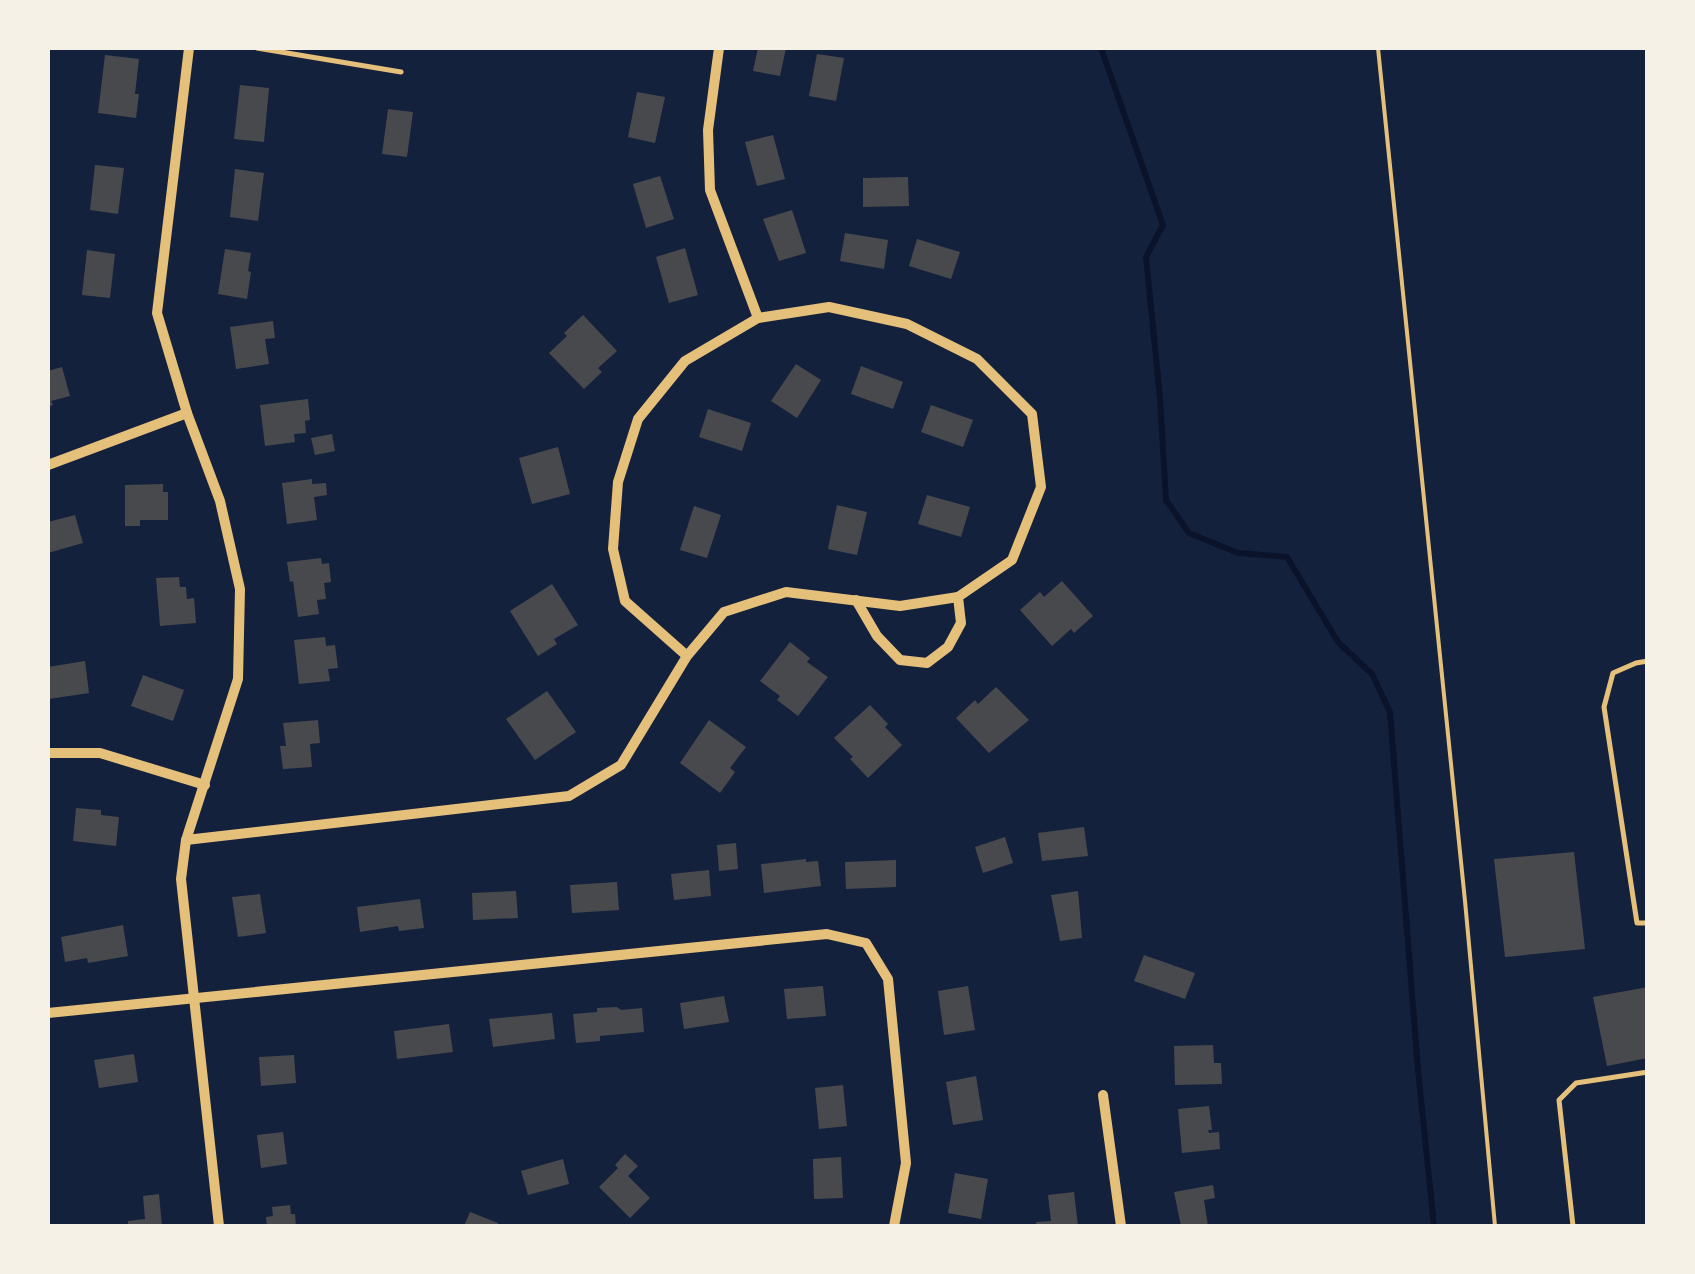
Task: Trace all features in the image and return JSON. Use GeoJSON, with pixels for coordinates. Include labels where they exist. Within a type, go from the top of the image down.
{"type":"FeatureCollection","features":[{"type":"Feature","properties":{"kind":"street"},"geometry":{"type":"LineString","coordinates":[[189,48],[157,313],[187,413],[220,500],[240,588],[238,679],[186,840],[181,880],[218,1226]]}},
{"type":"Feature","properties":{"kind":"street"},"geometry":{"type":"LineString","coordinates":[[720,48],[708,130],[710,190],[758,318]]}},
{"type":"Feature","properties":{"kind":"street"},"geometry":{"type":"LineString","coordinates":[[186,840],[569,796],[621,764],[687,656],[724,612],[786,592],[900,606],[958,596],[1012,560],[1041,487],[1032,414],[977,359],[907,324],[829,307],[758,318],[685,361],[638,420],[618,482],[613,550],[625,601],[687,656]]}},
{"type":"Feature","properties":{"kind":"street"},"geometry":{"type":"LineString","coordinates":[[48,465],[187,413]]}},
{"type":"Feature","properties":{"kind":"street"},"geometry":{"type":"LineString","coordinates":[[856,600],[877,636],[900,660],[927,663],[948,646],[961,622],[958,596]]}},
{"type":"Feature","properties":{"kind":"street"},"geometry":{"type":"LineString","coordinates":[[48,753],[100,753],[205,785]]}},
{"type":"Feature","properties":{"kind":"street"},"geometry":{"type":"LineString","coordinates":[[48,1013],[827,934],[866,943],[888,979],[906,1163],[894,1226]]}},
{"type":"Feature","properties":{"kind":"street"},"geometry":{"type":"LineString","coordinates":[[1103,1095],[1121,1226]]}},
{"type":"Feature","properties":{"kind":"lane"},"geometry":{"type":"LineString","coordinates":[[257,48],[401,72]]}},
{"type":"Feature","properties":{"kind":"lane"},"geometry":{"type":"LineString","coordinates":[[1648,661],[1613,673],[1604,707],[1637,923],[1648,923]]}},
{"type":"Feature","properties":{"kind":"lane"},"geometry":{"type":"LineString","coordinates":[[1573,1226],[1559,1100],[1576,1083],[1648,1072]]}},
{"type":"Feature","properties":{"kind":"path"},"geometry":{"type":"LineString","coordinates":[[1378,48],[1496,1226]]}},
{"type":"Feature","properties":{"kind":"building"},"geometry":{"type":"Polygon","coordinates":[[[758,48],[786,48],[780,76],[753,71],[758,48]]]}},
{"type":"Feature","properties":{"kind":"building"},"geometry":{"type":"Polygon","coordinates":[[[817,54],[844,58],[836,101],[809,96],[817,54]]]}},
{"type":"Feature","properties":{"kind":"building"},"geometry":{"type":"Polygon","coordinates":[[[105,55],[139,59],[136,118],[98,113],[105,55]]]}},
{"type":"Feature","properties":{"kind":"building"},"geometry":{"type":"Polygon","coordinates":[[[240,85],[269,88],[264,142],[234,139],[240,85]]]}},
{"type":"Feature","properties":{"kind":"building"},"geometry":{"type":"Polygon","coordinates":[[[637,92],[665,97],[655,143],[628,137],[637,92]]]}},
{"type":"Feature","properties":{"kind":"building"},"geometry":{"type":"Polygon","coordinates":[[[388,109],[413,112],[407,157],[382,154],[388,109]]]}},
{"type":"Feature","properties":{"kind":"building"},"geometry":{"type":"Polygon","coordinates":[[[773,135],[785,179],[757,186],[745,142],[773,135]]]}},
{"type":"Feature","properties":{"kind":"building"},"geometry":{"type":"Polygon","coordinates":[[[95,165],[124,168],[118,214],[90,210],[95,165]]]}},
{"type":"Feature","properties":{"kind":"building"},"geometry":{"type":"Polygon","coordinates":[[[235,169],[264,173],[258,221],[230,217],[235,169]]]}},
{"type":"Feature","properties":{"kind":"building"},"geometry":{"type":"Polygon","coordinates":[[[660,176],[674,219],[646,228],[633,184],[660,176]]]}},
{"type":"Feature","properties":{"kind":"building"},"geometry":{"type":"Polygon","coordinates":[[[908,177],[909,206],[863,207],[863,178],[908,177]]]}},
{"type":"Feature","properties":{"kind":"building"},"geometry":{"type":"Polygon","coordinates":[[[792,210],[806,253],[779,261],[763,219],[792,210]]]}},
{"type":"Feature","properties":{"kind":"building"},"geometry":{"type":"Polygon","coordinates":[[[845,233],[888,240],[884,269],[840,261],[845,233]]]}},
{"type":"Feature","properties":{"kind":"building"},"geometry":{"type":"Polygon","coordinates":[[[917,239],[960,252],[951,279],[909,266],[917,239]]]}},
{"type":"Feature","properties":{"kind":"building"},"geometry":{"type":"Polygon","coordinates":[[[685,248],[698,295],[669,303],[656,257],[685,248]]]}},
{"type":"Feature","properties":{"kind":"building"},"geometry":{"type":"Polygon","coordinates":[[[225,249],[251,253],[247,299],[218,294],[225,249]]]}},
{"type":"Feature","properties":{"kind":"building"},"geometry":{"type":"Polygon","coordinates":[[[87,250],[115,254],[110,298],[82,295],[87,250]]]}},
{"type":"Feature","properties":{"kind":"building"},"geometry":{"type":"Polygon","coordinates":[[[583,315],[617,351],[598,368],[602,372],[584,389],[549,353],[583,315]]]}},
{"type":"Feature","properties":{"kind":"building"},"geometry":{"type":"Polygon","coordinates":[[[273,321],[275,338],[265,339],[269,364],[236,369],[230,327],[273,321]]]}},
{"type":"Feature","properties":{"kind":"building"},"geometry":{"type":"Polygon","coordinates":[[[796,364],[821,380],[797,418],[771,401],[796,364]]]}},
{"type":"Feature","properties":{"kind":"building"},"geometry":{"type":"Polygon","coordinates":[[[861,366],[903,382],[893,409],[851,394],[861,366]]]}},
{"type":"Feature","properties":{"kind":"building"},"geometry":{"type":"Polygon","coordinates":[[[62,367],[70,396],[51,401],[53,405],[48,407],[48,371],[62,367]]]}},
{"type":"Feature","properties":{"kind":"building"},"geometry":{"type":"Polygon","coordinates":[[[308,399],[310,420],[305,421],[306,433],[294,434],[295,442],[265,446],[260,405],[308,399]]]}},
{"type":"Feature","properties":{"kind":"building"},"geometry":{"type":"Polygon","coordinates":[[[931,405],[973,420],[963,447],[921,432],[931,405]]]}},
{"type":"Feature","properties":{"kind":"building"},"geometry":{"type":"Polygon","coordinates":[[[708,409],[751,423],[742,451],[699,437],[708,409]]]}},
{"type":"Feature","properties":{"kind":"building"},"geometry":{"type":"Polygon","coordinates":[[[332,434],[335,451],[315,455],[311,438],[332,434]]]}},
{"type":"Feature","properties":{"kind":"building"},"geometry":{"type":"Polygon","coordinates":[[[558,447],[570,494],[532,504],[519,458],[558,447]]]}},
{"type":"Feature","properties":{"kind":"building"},"geometry":{"type":"Polygon","coordinates":[[[312,479],[312,484],[326,483],[327,495],[314,497],[317,520],[287,524],[282,483],[312,479]]]}},
{"type":"Feature","properties":{"kind":"building"},"geometry":{"type":"Polygon","coordinates":[[[163,484],[163,492],[168,492],[168,520],[140,520],[140,526],[125,526],[125,485],[163,484]]]}},
{"type":"Feature","properties":{"kind":"building"},"geometry":{"type":"Polygon","coordinates":[[[927,495],[970,507],[961,537],[918,524],[927,495]]]}},
{"type":"Feature","properties":{"kind":"building"},"geometry":{"type":"Polygon","coordinates":[[[837,505],[867,512],[857,555],[828,549],[837,505]]]}},
{"type":"Feature","properties":{"kind":"building"},"geometry":{"type":"Polygon","coordinates":[[[694,506],[721,515],[707,558],[680,550],[694,506]]]}},
{"type":"Feature","properties":{"kind":"building"},"geometry":{"type":"Polygon","coordinates":[[[75,515],[83,543],[48,553],[48,522],[75,515]]]}},
{"type":"Feature","properties":{"kind":"building"},"geometry":{"type":"Polygon","coordinates":[[[321,558],[322,564],[329,563],[331,582],[324,583],[326,599],[317,600],[319,614],[298,617],[287,562],[321,558]]]}},
{"type":"Feature","properties":{"kind":"building"},"geometry":{"type":"Polygon","coordinates":[[[179,577],[180,587],[186,587],[187,599],[194,598],[196,623],[160,626],[156,578],[179,577]]]}},
{"type":"Feature","properties":{"kind":"building"},"geometry":{"type":"Polygon","coordinates":[[[1062,581],[1093,616],[1052,646],[1020,610],[1040,592],[1044,597],[1062,581]]]}},
{"type":"Feature","properties":{"kind":"building"},"geometry":{"type":"Polygon","coordinates":[[[552,584],[578,625],[554,639],[557,644],[538,656],[510,611],[552,584]]]}},
{"type":"Feature","properties":{"kind":"building"},"geometry":{"type":"Polygon","coordinates":[[[325,637],[326,646],[335,645],[338,668],[328,669],[330,681],[299,684],[294,640],[325,637]]]}},
{"type":"Feature","properties":{"kind":"building"},"geometry":{"type":"Polygon","coordinates":[[[790,642],[810,658],[807,662],[828,677],[798,716],[760,681],[790,642]]]}},
{"type":"Feature","properties":{"kind":"building"},"geometry":{"type":"Polygon","coordinates":[[[85,661],[89,693],[49,699],[48,667],[85,661]]]}},
{"type":"Feature","properties":{"kind":"building"},"geometry":{"type":"Polygon","coordinates":[[[143,675],[184,690],[173,721],[131,706],[143,675]]]}},
{"type":"Feature","properties":{"kind":"building"},"geometry":{"type":"Polygon","coordinates":[[[996,687],[1029,720],[989,753],[956,718],[996,687]]]}},
{"type":"Feature","properties":{"kind":"building"},"geometry":{"type":"Polygon","coordinates":[[[547,691],[576,732],[535,760],[506,719],[547,691]]]}},
{"type":"Feature","properties":{"kind":"building"},"geometry":{"type":"Polygon","coordinates":[[[870,705],[902,745],[868,778],[834,738],[870,705]]]}},
{"type":"Feature","properties":{"kind":"building"},"geometry":{"type":"Polygon","coordinates":[[[318,720],[320,743],[310,744],[312,767],[283,769],[283,723],[318,720]]]}},
{"type":"Feature","properties":{"kind":"building"},"geometry":{"type":"Polygon","coordinates":[[[709,720],[746,747],[730,768],[735,772],[720,793],[680,763],[709,720]]]}},
{"type":"Feature","properties":{"kind":"building"},"geometry":{"type":"Polygon","coordinates":[[[76,808],[101,810],[101,815],[119,817],[116,846],[73,841],[76,808]]]}},
{"type":"Feature","properties":{"kind":"building"},"geometry":{"type":"Polygon","coordinates":[[[1084,827],[1088,856],[1042,861],[1038,833],[1084,827]]]}},
{"type":"Feature","properties":{"kind":"building"},"geometry":{"type":"Polygon","coordinates":[[[1005,837],[1013,863],[983,873],[975,847],[1005,837]]]}},
{"type":"Feature","properties":{"kind":"building"},"geometry":{"type":"Polygon","coordinates":[[[736,843],[738,869],[719,871],[717,845],[736,843]]]}},
{"type":"Feature","properties":{"kind":"building"},"geometry":{"type":"Polygon","coordinates":[[[1574,852],[1585,949],[1505,957],[1494,859],[1574,852]]]}},
{"type":"Feature","properties":{"kind":"building"},"geometry":{"type":"Polygon","coordinates":[[[896,860],[896,887],[846,889],[845,862],[896,860]]]}},
{"type":"Feature","properties":{"kind":"building"},"geometry":{"type":"Polygon","coordinates":[[[818,861],[821,886],[764,893],[761,864],[818,861]]]}},
{"type":"Feature","properties":{"kind":"building"},"geometry":{"type":"Polygon","coordinates":[[[709,870],[711,896],[674,900],[671,874],[709,870]]]}},
{"type":"Feature","properties":{"kind":"building"},"geometry":{"type":"Polygon","coordinates":[[[617,882],[619,910],[572,913],[570,885],[617,882]]]}},
{"type":"Feature","properties":{"kind":"building"},"geometry":{"type":"Polygon","coordinates":[[[516,891],[518,918],[473,920],[472,893],[516,891]]]}},
{"type":"Feature","properties":{"kind":"building"},"geometry":{"type":"Polygon","coordinates":[[[1078,891],[1082,938],[1060,941],[1051,895],[1078,891]]]}},
{"type":"Feature","properties":{"kind":"building"},"geometry":{"type":"Polygon","coordinates":[[[260,894],[266,933],[238,937],[232,897],[260,894]]]}},
{"type":"Feature","properties":{"kind":"building"},"geometry":{"type":"Polygon","coordinates":[[[420,899],[424,928],[399,931],[398,926],[360,932],[357,907],[420,899]]]}},
{"type":"Feature","properties":{"kind":"building"},"geometry":{"type":"Polygon","coordinates":[[[123,925],[128,956],[88,963],[87,958],[65,962],[61,937],[123,925]]]}},
{"type":"Feature","properties":{"kind":"building"},"geometry":{"type":"Polygon","coordinates":[[[1144,955],[1195,973],[1185,999],[1134,981],[1144,955]]]}},
{"type":"Feature","properties":{"kind":"building"},"geometry":{"type":"Polygon","coordinates":[[[823,986],[826,1016],[787,1019],[784,989],[823,986]]]}},
{"type":"Feature","properties":{"kind":"building"},"geometry":{"type":"Polygon","coordinates":[[[968,986],[975,1030],[944,1035],[938,991],[968,986]]]}},
{"type":"Feature","properties":{"kind":"building"},"geometry":{"type":"Polygon","coordinates":[[[1648,987],[1648,1058],[1607,1066],[1593,997],[1648,987]]]}},
{"type":"Feature","properties":{"kind":"building"},"geometry":{"type":"Polygon","coordinates":[[[724,996],[729,1022],[684,1029],[680,1003],[724,996]]]}},
{"type":"Feature","properties":{"kind":"building"},"geometry":{"type":"Polygon","coordinates":[[[617,1007],[642,1008],[644,1032],[600,1036],[600,1041],[576,1043],[573,1014],[617,1007]]]}},
{"type":"Feature","properties":{"kind":"building"},"geometry":{"type":"Polygon","coordinates":[[[552,1013],[555,1039],[493,1047],[489,1019],[552,1013]]]}},
{"type":"Feature","properties":{"kind":"building"},"geometry":{"type":"Polygon","coordinates":[[[449,1024],[453,1052],[397,1059],[394,1031],[449,1024]]]}},
{"type":"Feature","properties":{"kind":"building"},"geometry":{"type":"Polygon","coordinates":[[[1213,1045],[1214,1063],[1221,1063],[1222,1084],[1175,1085],[1174,1046],[1213,1045]]]}},
{"type":"Feature","properties":{"kind":"building"},"geometry":{"type":"Polygon","coordinates":[[[134,1054],[138,1082],[99,1088],[94,1060],[134,1054]]]}},
{"type":"Feature","properties":{"kind":"building"},"geometry":{"type":"Polygon","coordinates":[[[294,1055],[296,1083],[261,1086],[259,1057],[294,1055]]]}},
{"type":"Feature","properties":{"kind":"building"},"geometry":{"type":"Polygon","coordinates":[[[976,1076],[983,1120],[953,1125],[946,1082],[976,1076]]]}},
{"type":"Feature","properties":{"kind":"building"},"geometry":{"type":"Polygon","coordinates":[[[843,1085],[847,1126],[819,1129],[815,1088],[843,1085]]]}},
{"type":"Feature","properties":{"kind":"building"},"geometry":{"type":"Polygon","coordinates":[[[1209,1106],[1212,1130],[1208,1130],[1219,1132],[1220,1149],[1182,1153],[1178,1109],[1209,1106]]]}},
{"type":"Feature","properties":{"kind":"building"},"geometry":{"type":"Polygon","coordinates":[[[283,1132],[287,1164],[261,1168],[257,1135],[283,1132]]]}},
{"type":"Feature","properties":{"kind":"building"},"geometry":{"type":"Polygon","coordinates":[[[625,1154],[638,1166],[628,1176],[650,1198],[630,1218],[599,1187],[618,1168],[615,1165],[625,1154]]]}},
{"type":"Feature","properties":{"kind":"building"},"geometry":{"type":"Polygon","coordinates":[[[841,1157],[843,1198],[814,1199],[813,1159],[841,1157]]]}},
{"type":"Feature","properties":{"kind":"building"},"geometry":{"type":"Polygon","coordinates":[[[563,1159],[569,1184],[528,1195],[521,1171],[563,1159]]]}},
{"type":"Feature","properties":{"kind":"building"},"geometry":{"type":"Polygon","coordinates":[[[955,1173],[988,1179],[981,1219],[948,1213],[955,1173]]]}},
{"type":"Feature","properties":{"kind":"building"},"geometry":{"type":"Polygon","coordinates":[[[1213,1185],[1215,1198],[1204,1200],[1208,1226],[1181,1226],[1174,1192],[1213,1185]]]}},
{"type":"Feature","properties":{"kind":"building"},"geometry":{"type":"Polygon","coordinates":[[[1074,1192],[1078,1226],[1037,1226],[1036,1222],[1051,1221],[1048,1195],[1074,1192]]]}},
{"type":"Feature","properties":{"kind":"building"},"geometry":{"type":"Polygon","coordinates":[[[159,1194],[162,1226],[128,1226],[128,1221],[145,1219],[143,1196],[159,1194]]]}},
{"type":"Feature","properties":{"kind":"building"},"geometry":{"type":"Polygon","coordinates":[[[290,1205],[296,1226],[267,1226],[266,1217],[273,1216],[272,1207],[290,1205]]]}},
{"type":"Feature","properties":{"kind":"building"},"geometry":{"type":"Polygon","coordinates":[[[470,1212],[498,1223],[497,1226],[464,1226],[470,1212]]]}},
{"type":"Feature","properties":{"kind":"waterway"},"geometry":{"type":"LineString","coordinates":[[1101,48],[1163,225],[1146,257],[1166,500],[1189,533],[1238,553],[1287,557],[1338,642],[1372,674],[1390,712],[1434,1226]]}}]}
